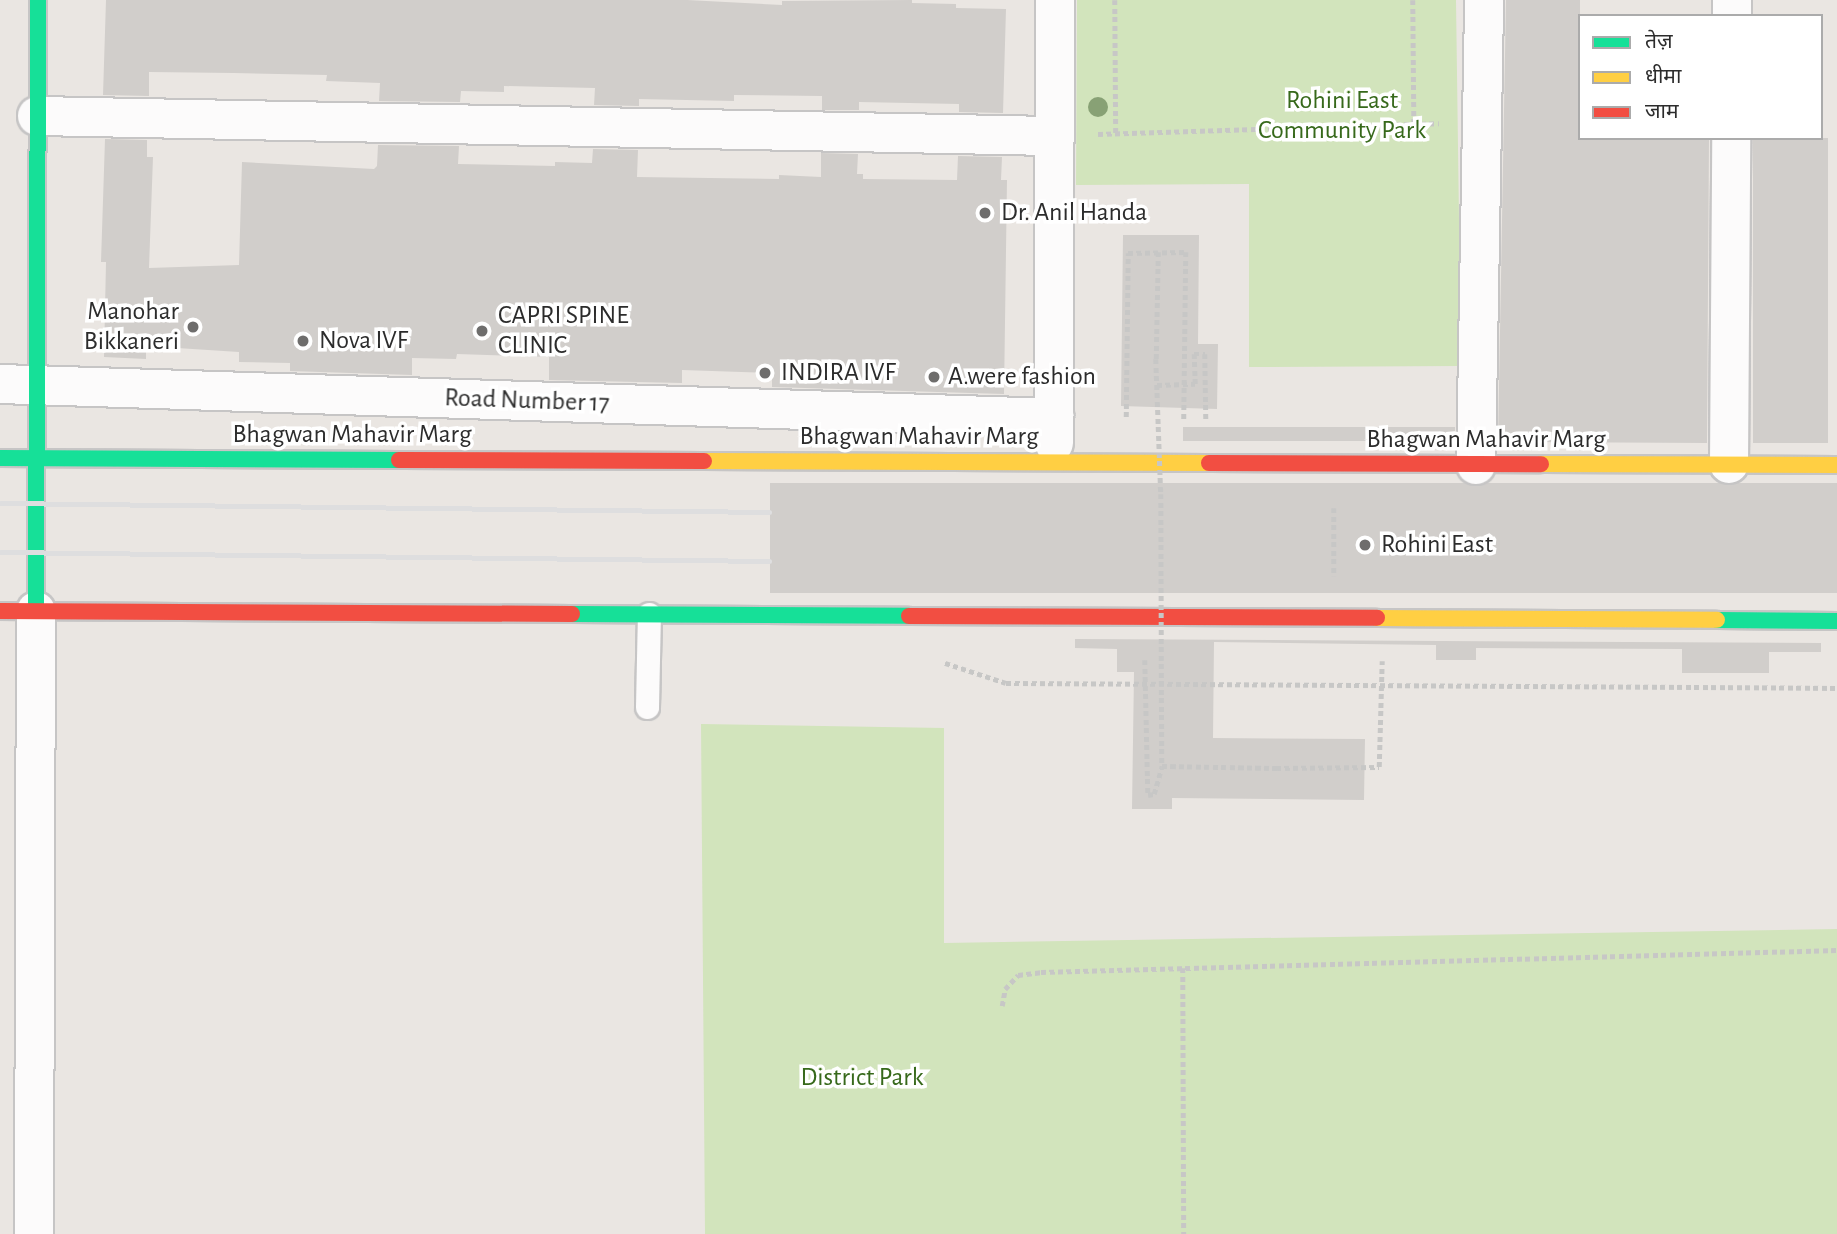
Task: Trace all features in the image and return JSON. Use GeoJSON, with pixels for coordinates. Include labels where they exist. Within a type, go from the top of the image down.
{"type":"FeatureCollection","features":[{"type":"Feature","properties":{"kind":"main road"},"geometry":{"type":"LineString","coordinates":[[38,0],[37,116],[18,384],[34,458],[18,611],[1837,621]]}},
{"type":"Feature","properties":{"kind":"main road","name":"Bhagwan Mahavir Marg"},"geometry":{"type":"LineString","coordinates":[[0,458],[1837,465]]}},
{"type":"Feature","properties":{"kind":"street"},"geometry":{"type":"LineString","coordinates":[[1054,462],[1055,0]]}},
{"type":"Feature","properties":{"kind":"street"},"geometry":{"type":"LineString","coordinates":[[1476,465],[1484,0]]}},
{"type":"Feature","properties":{"kind":"street"},"geometry":{"type":"LineString","coordinates":[[37,116],[1055,136]]}},
{"type":"Feature","properties":{"kind":"street"},"geometry":{"type":"LineString","coordinates":[[1729,464],[1731,140]]}},
{"type":"Feature","properties":{"kind":"street","name":"Road Number 17"},"geometry":{"type":"LineString","coordinates":[[18,384],[1054,418]]}},
{"type":"Feature","properties":{"kind":"street"},"geometry":{"type":"LineString","coordinates":[[18,611],[34,1234]]}},
{"type":"Feature","properties":{"kind":"lane"},"geometry":{"type":"LineString","coordinates":[[647,707],[649,614]]}},
{"type":"Feature","properties":{"kind":"path"},"geometry":{"type":"LineString","coordinates":[[1115,0],[1116,134],[1484,121]]}},
{"type":"Feature","properties":{"kind":"path"},"geometry":{"type":"LineString","coordinates":[[1413,0],[1414,124]]}},
{"type":"Feature","properties":{"kind":"path"},"geometry":{"type":"LineString","coordinates":[[1126,464],[1128,253],[1186,251],[1184,463]]}},
{"type":"Feature","properties":{"kind":"path"},"geometry":{"type":"LineString","coordinates":[[1145,659],[1148,795],[1154,794],[1162,765],[1161,494],[1156,359],[1158,252]]}},
{"type":"Feature","properties":{"kind":"path"},"geometry":{"type":"LineString","coordinates":[[1157,385],[1195,384],[1194,354],[1205,354],[1207,463]]}},
{"type":"Feature","properties":{"kind":"path"},"geometry":{"type":"LineString","coordinates":[[1161,494],[1173,494]]}},
{"type":"Feature","properties":{"kind":"path"},"geometry":{"type":"LineString","coordinates":[[1334,506],[1334,589]]}},
{"type":"Feature","properties":{"kind":"path"},"geometry":{"type":"LineString","coordinates":[[1161,591],[1173,590]]}},
{"type":"Feature","properties":{"kind":"path"},"geometry":{"type":"LineString","coordinates":[[1162,765],[1379,767],[1382,618]]}},
{"type":"Feature","properties":{"kind":"path"},"geometry":{"type":"LineString","coordinates":[[934,660],[1006,683],[1837,688]]}},
{"type":"Feature","properties":{"kind":"path"},"geometry":{"type":"LineString","coordinates":[[1002,1006],[1005,989],[1018,975],[1041,972],[1837,950]]}},
{"type":"Feature","properties":{"kind":"path"},"geometry":{"type":"LineString","coordinates":[[1183,968],[1184,1234]]}},
{"type":"Feature","properties":{"kind":"green space","name":"Rohini East Community Park"},"geometry":{"type":"Polygon","coordinates":[[[1077,0],[1456,0],[1461,366],[1249,367],[1249,184],[1076,185],[1077,0]]]}},
{"type":"Feature","properties":{"kind":"green space","name":"District Park"},"geometry":{"type":"Polygon","coordinates":[[[701,724],[944,728],[944,943],[1837,929],[1837,1234],[705,1234],[701,724]]]}},
{"type":"Feature","properties":{"kind":"building"},"geometry":{"type":"Polygon","coordinates":[[[106,0],[687,0],[782,5],[782,1],[912,0],[912,3],[956,4],[956,8],[1006,9],[1003,113],[959,112],[959,104],[859,102],[859,110],[822,110],[822,96],[734,95],[734,101],[639,99],[639,106],[594,105],[595,88],[504,86],[504,92],[461,91],[460,102],[379,101],[380,83],[326,81],[327,75],[234,73],[149,72],[149,96],[103,95],[106,0]]]}},
{"type":"Feature","properties":{"kind":"building"},"geometry":{"type":"Polygon","coordinates":[[[1506,0],[1580,0],[1578,140],[1709,140],[1707,443],[1498,442],[1506,0]]]}},
{"type":"Feature","properties":{"kind":"building"},"geometry":{"type":"Polygon","coordinates":[[[1828,138],[1828,443],[1753,443],[1753,140],[1828,138]]]}},
{"type":"Feature","properties":{"kind":"building"},"geometry":{"type":"Polygon","coordinates":[[[105,139],[147,140],[147,157],[153,157],[149,268],[239,265],[242,162],[374,169],[377,166],[378,145],[459,146],[458,164],[555,166],[555,162],[592,163],[593,149],[638,150],[637,177],[779,179],[779,175],[821,177],[821,153],[858,154],[857,174],[863,174],[863,179],[957,180],[958,156],[1002,157],[1001,180],[1007,180],[1004,394],[772,387],[772,373],[682,370],[682,383],[549,380],[549,357],[457,354],[456,359],[412,358],[412,375],[290,371],[290,363],[239,362],[239,352],[146,346],[146,359],[104,357],[106,262],[101,262],[105,139]]]}},
{"type":"Feature","properties":{"kind":"building"},"geometry":{"type":"Polygon","coordinates":[[[1123,235],[1199,235],[1198,344],[1218,344],[1217,409],[1121,406],[1123,235]]]}},
{"type":"Feature","properties":{"kind":"building"},"geometry":{"type":"Polygon","coordinates":[[[1183,427],[1455,427],[1455,441],[1183,441],[1183,427]]]}},
{"type":"Feature","properties":{"kind":"building"},"geometry":{"type":"Polygon","coordinates":[[[770,483],[1837,483],[1837,593],[770,593],[770,483]]]}},
{"type":"Feature","properties":{"kind":"building"},"geometry":{"type":"Polygon","coordinates":[[[1075,639],[1821,643],[1821,652],[1769,652],[1769,673],[1682,673],[1682,649],[1476,648],[1476,660],[1436,660],[1436,645],[1214,642],[1213,738],[1365,739],[1364,800],[1172,798],[1172,809],[1132,809],[1134,672],[1117,672],[1117,649],[1075,648],[1075,639]]]}},
{"type":"Feature","properties":{"kind":"railway"},"geometry":{"type":"LineString","coordinates":[[0,503],[769,512]]}},
{"type":"Feature","properties":{"kind":"railway"},"geometry":{"type":"LineString","coordinates":[[0,552],[769,561]]}},
{"type":"Feature","properties":{"kind":"traffic: fast"},"geometry":{"type":"LineString","coordinates":[[36,611],[38,0]]}},
{"type":"Feature","properties":{"kind":"traffic: fast"},"geometry":{"type":"LineString","coordinates":[[0,458],[399,460]]}},
{"type":"Feature","properties":{"kind":"traffic: fast"},"geometry":{"type":"LineString","coordinates":[[572,614],[909,616]]}},
{"type":"Feature","properties":{"kind":"traffic: fast"},"geometry":{"type":"LineString","coordinates":[[1717,620],[1837,621]]}},
{"type":"Feature","properties":{"kind":"traffic: slow"},"geometry":{"type":"LineString","coordinates":[[704,461],[1209,463]]}},
{"type":"Feature","properties":{"kind":"traffic: slow"},"geometry":{"type":"LineString","coordinates":[[1541,464],[1837,465]]}},
{"type":"Feature","properties":{"kind":"traffic: slow"},"geometry":{"type":"LineString","coordinates":[[1377,618],[1717,620]]}},
{"type":"Feature","properties":{"kind":"traffic: jam"},"geometry":{"type":"LineString","coordinates":[[399,460],[704,461]]}},
{"type":"Feature","properties":{"kind":"traffic: jam"},"geometry":{"type":"LineString","coordinates":[[1209,463],[1541,464]]}},
{"type":"Feature","properties":{"kind":"traffic: jam"},"geometry":{"type":"LineString","coordinates":[[0,611],[572,614]]}},
{"type":"Feature","properties":{"kind":"traffic: jam"},"geometry":{"type":"LineString","coordinates":[[909,616],[1377,618]]}},
{"type":"Feature","properties":{"kind":"place","name":"Dr. Anil Handa"},"geometry":{"type":"Point","coordinates":[985,213]}},
{"type":"Feature","properties":{"kind":"place","name":"Manohar Bikkaneri"},"geometry":{"type":"Point","coordinates":[193,327]}},
{"type":"Feature","properties":{"kind":"place","name":"CAPRI SPINE CLINIC"},"geometry":{"type":"Point","coordinates":[482,331]}},
{"type":"Feature","properties":{"kind":"place","name":"Nova IVF"},"geometry":{"type":"Point","coordinates":[303,341]}},
{"type":"Feature","properties":{"kind":"place","name":"INDIRA IVF"},"geometry":{"type":"Point","coordinates":[765,373]}},
{"type":"Feature","properties":{"kind":"place","name":"A.were fashion"},"geometry":{"type":"Point","coordinates":[934,377]}},
{"type":"Feature","properties":{"kind":"place","name":"Rohini East"},"geometry":{"type":"Point","coordinates":[1365,545]}}]}
